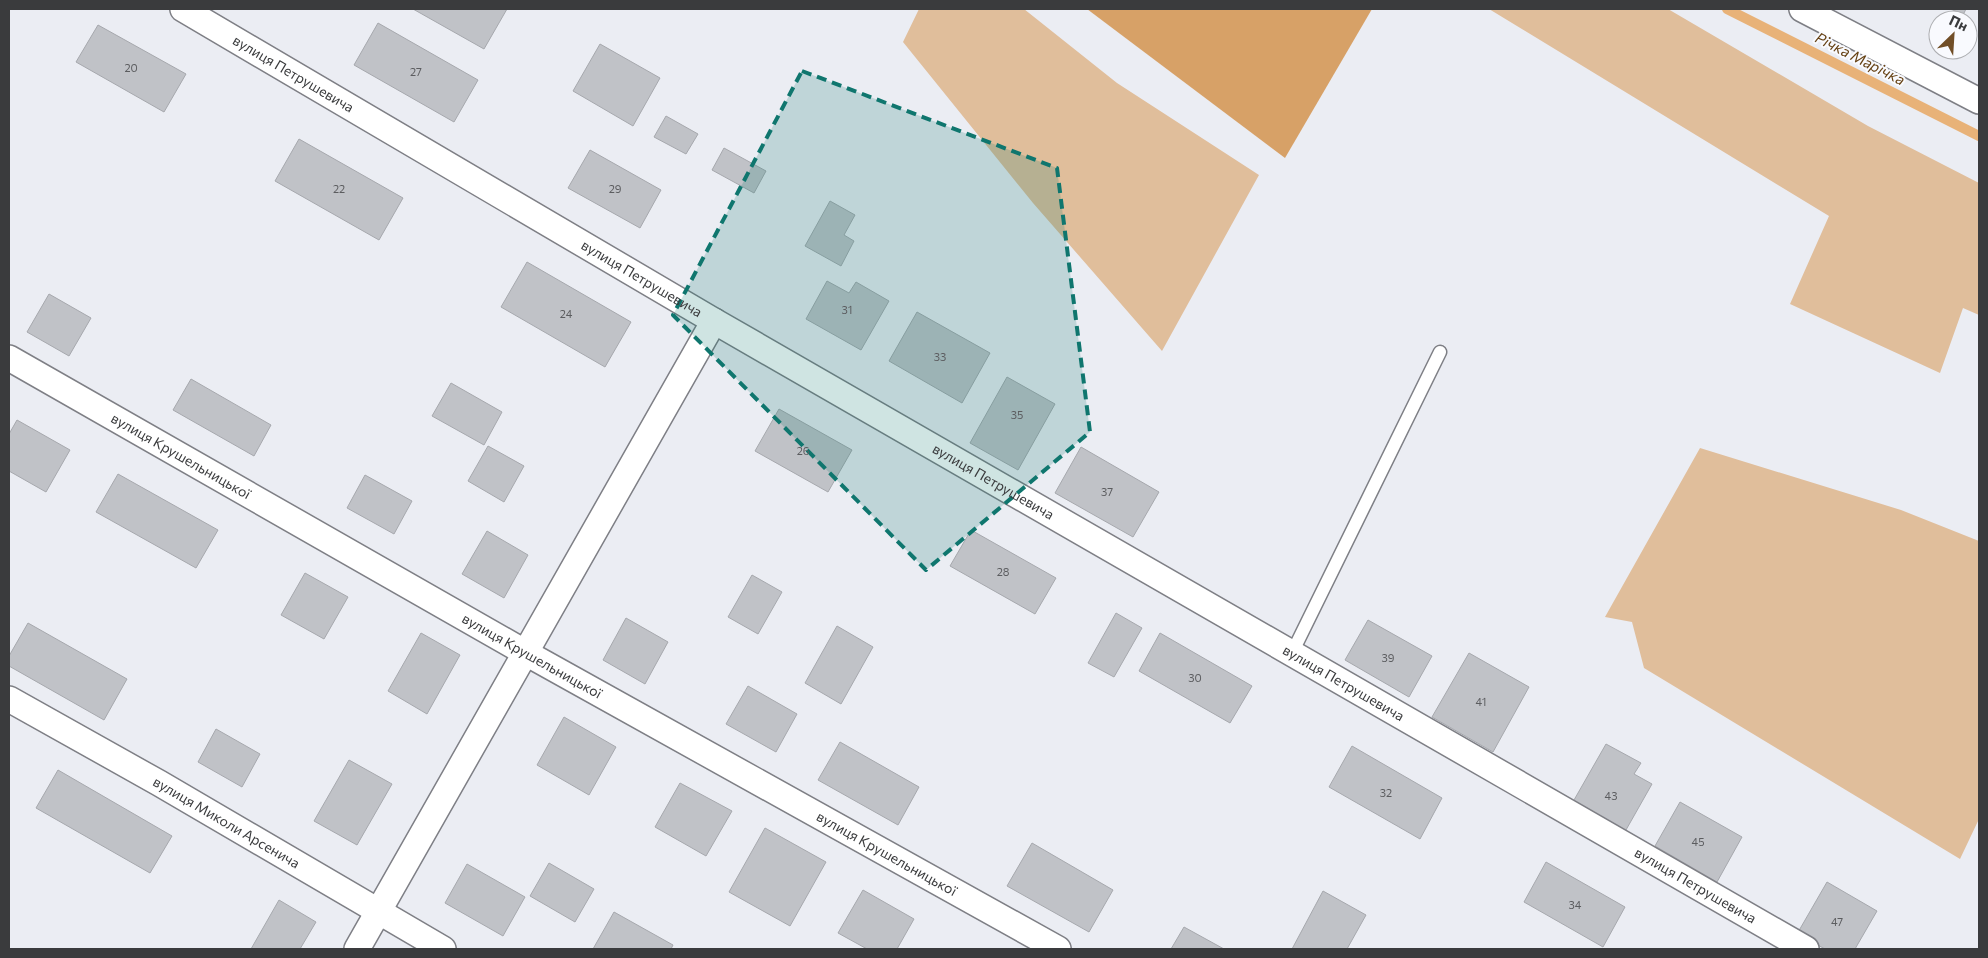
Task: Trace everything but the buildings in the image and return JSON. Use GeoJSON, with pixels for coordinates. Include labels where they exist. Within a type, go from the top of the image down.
{"type":"FeatureCollection","features":[{"type":"Feature","properties":{"kind":"street","name":"вулиця Петрушевича"},"geometry":{"type":"LineString","coordinates":[[183,9],[714,321],[1806,949]]}},
{"type":"Feature","properties":{"kind":"street"},"geometry":{"type":"LineString","coordinates":[[1802,9],[1979,101]]}},
{"type":"Feature","properties":{"kind":"street"},"geometry":{"type":"LineString","coordinates":[[357,949],[714,321]]}},
{"type":"Feature","properties":{"kind":"street","name":"вулиця Крушельницької"},"geometry":{"type":"LineString","coordinates":[[9,358],[526,653],[1058,949]]}},
{"type":"Feature","properties":{"kind":"street","name":"вулиця Миколи Арсенича"},"geometry":{"type":"LineString","coordinates":[[9,699],[167,788],[443,949]]}},
{"type":"Feature","properties":{"kind":"lane"},"geometry":{"type":"LineString","coordinates":[[1292,654],[1440,352]]}},
{"type":"Feature","properties":{"kind":"highlighted area"},"geometry":{"type":"Polygon","coordinates":[[[802,71],[1057,168],[1090,432],[926,570],[673,315],[802,71]]]}},
{"type":"Feature","properties":{"kind":"shaded area"},"geometry":{"type":"Polygon","coordinates":[[[919,9],[1024,9],[1117,83],[1259,175],[1162,351],[1033,203],[903,42],[919,9]]]}},
{"type":"Feature","properties":{"kind":"shaded area"},"geometry":{"type":"Polygon","coordinates":[[[1087,9],[1372,9],[1285,158],[1087,9]]]}},
{"type":"Feature","properties":{"kind":"shaded area"},"geometry":{"type":"Polygon","coordinates":[[[1489,9],[1668,9],[1868,126],[1979,183],[1979,315],[1963,308],[1940,373],[1790,304],[1829,216],[1489,9]]]}},
{"type":"Feature","properties":{"kind":"shaded area"},"geometry":{"type":"Polygon","coordinates":[[[1700,448],[1901,510],[1979,541],[1979,819],[1960,859],[1644,668],[1632,622],[1605,617],[1700,448]]]}},
{"type":"Feature","properties":{"kind":"waterway","name":"Річка Марічка"},"geometry":{"type":"LineString","coordinates":[[1727,9],[1979,136]]}}]}
